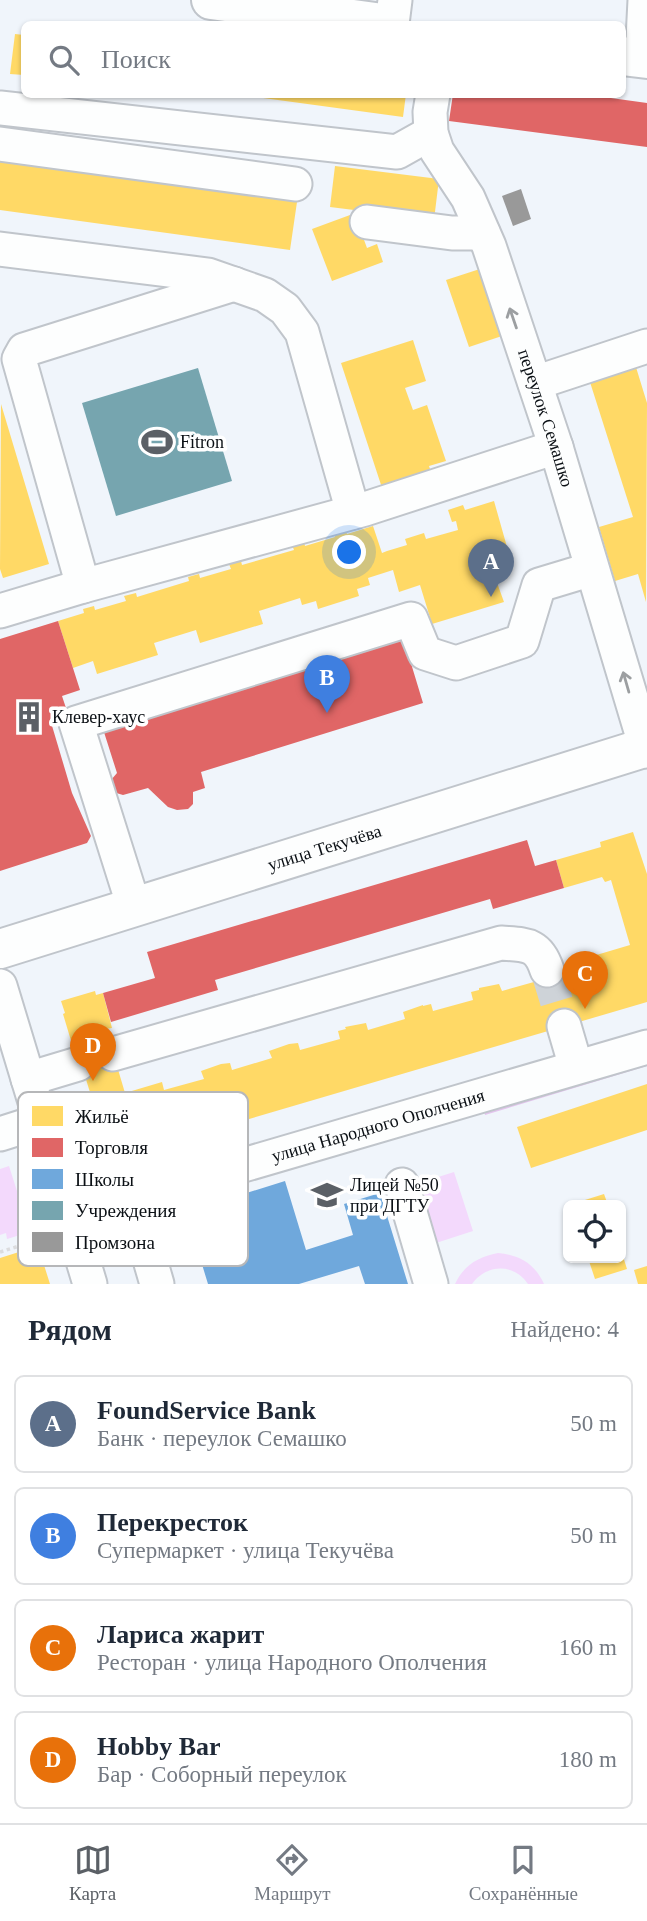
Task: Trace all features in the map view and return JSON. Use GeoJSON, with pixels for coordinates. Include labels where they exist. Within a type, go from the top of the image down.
{"type":"FeatureCollection","features":[{"type":"Feature","properties":{"kind":"main road"},"geometry":{"type":"LineString","coordinates":[[211,0],[368,21]]}},
{"type":"Feature","properties":{"kind":"main road","name":"улица Текучёва"},"geometry":{"type":"LineString","coordinates":[[0,949],[647,749]]}},
{"type":"Feature","properties":{"kind":"street"},"geometry":{"type":"LineString","coordinates":[[392,21],[395,0]]}},
{"type":"Feature","properties":{"kind":"street"},"geometry":{"type":"LineString","coordinates":[[637,58],[645,0]]}},
{"type":"Feature","properties":{"kind":"street","name":"переулок Семашко"},"geometry":{"type":"LineString","coordinates":[[433,98],[431,133],[437,151],[468,198],[483,233],[556,447],[647,749]]}},
{"type":"Feature","properties":{"kind":"street"},"geometry":{"type":"LineString","coordinates":[[0,108],[397,152],[431,133]]}},
{"type":"Feature","properties":{"kind":"street"},"geometry":{"type":"LineString","coordinates":[[0,144],[295,184]]}},
{"type":"Feature","properties":{"kind":"street"},"geometry":{"type":"LineString","coordinates":[[367,222],[452,233],[483,233]]}},
{"type":"Feature","properties":{"kind":"street"},"geometry":{"type":"LineString","coordinates":[[0,249],[208,275],[265,295],[285,309],[302,332],[353,512]]}},
{"type":"Feature","properties":{"kind":"street"},"geometry":{"type":"LineString","coordinates":[[83,586],[19,359],[24,350],[234,284]]}},
{"type":"Feature","properties":{"kind":"street"},"geometry":{"type":"LineString","coordinates":[[534,383],[647,346]]}},
{"type":"Feature","properties":{"kind":"street"},"geometry":{"type":"LineString","coordinates":[[0,611],[353,512],[556,447]]}},
{"type":"Feature","properties":{"kind":"street"},"geometry":{"type":"LineString","coordinates":[[134,907],[76,723],[411,619],[425,653],[456,663],[522,641],[539,585],[592,569]]}},
{"type":"Feature","properties":{"kind":"street"},"geometry":{"type":"LineString","coordinates":[[113,1054],[501,943],[529,945],[542,956],[547,970]]}},
{"type":"Feature","properties":{"kind":"street"},"geometry":{"type":"LineString","coordinates":[[0,986],[32,1092]]}},
{"type":"Feature","properties":{"kind":"street"},"geometry":{"type":"LineString","coordinates":[[564,1026],[576,1067]]}},
{"type":"Feature","properties":{"kind":"street","name":"улица Народного Ополчения"},"geometry":{"type":"LineString","coordinates":[[248,1169],[647,1047]]}},
{"type":"Feature","properties":{"kind":"street"},"geometry":{"type":"LineString","coordinates":[[28,1079],[78,1064]]}},
{"type":"Feature","properties":{"kind":"street"},"geometry":{"type":"LineString","coordinates":[[0,1134],[18,1128]]}},
{"type":"Feature","properties":{"kind":"street"},"geometry":{"type":"LineString","coordinates":[[402,1185],[431,1284]]}},
{"type":"Feature","properties":{"kind":"street"},"geometry":{"type":"LineString","coordinates":[[80,1266],[90,1284]]}},
{"type":"Feature","properties":{"kind":"street"},"geometry":{"type":"LineString","coordinates":[[152,1266],[157,1284]]}},
{"type":"Feature","properties":{"kind":"path"},"geometry":{"type":"LineString","coordinates":[[0,1252],[18,1244]]}},
{"type":"Feature","properties":{"kind":"shaded area"},"geometry":{"type":"Polygon","coordinates":[[[647,1050],[647,1066],[485,1115],[481,1100],[647,1050]]]}},
{"type":"Feature","properties":{"kind":"shaded area"},"geometry":{"type":"Polygon","coordinates":[[[9,1166],[18,1194],[18,1236],[7,1239],[6,1233],[0,1235],[0,1169],[9,1166]]]}},
{"type":"Feature","properties":{"kind":"shaded area"},"geometry":{"type":"Polygon","coordinates":[[[454,1172],[473,1231],[436,1243],[416,1184],[454,1172]]]}},
{"type":"Feature","properties":{"kind":"shaded area"},"geometry":{"type":"Polygon","coordinates":[[[498,1253],[526,1262],[544,1284],[528,1284],[515,1272],[500,1269],[485,1273],[472,1284],[455,1284],[472,1263],[498,1253]]]}},
{"type":"Feature","properties":{"kind":"building: Жильё"},"geometry":{"type":"Polygon","coordinates":[[[15,34],[21,35],[21,75],[10,74],[15,34]]]}},
{"type":"Feature","properties":{"kind":"building: Жильё"},"geometry":{"type":"Polygon","coordinates":[[[263,98],[405,98],[403,117],[263,98]]]}},
{"type":"Feature","properties":{"kind":"building: Жильё"},"geometry":{"type":"Polygon","coordinates":[[[0,162],[297,202],[290,250],[0,210],[0,162]]]}},
{"type":"Feature","properties":{"kind":"building: Жильё"},"geometry":{"type":"Polygon","coordinates":[[[335,166],[439,179],[434,220],[330,207],[335,166]]]}},
{"type":"Feature","properties":{"kind":"building: Жильё"},"geometry":{"type":"Polygon","coordinates":[[[350,215],[356,230],[360,229],[367,248],[377,244],[383,262],[332,281],[312,229],[350,215]]]}},
{"type":"Feature","properties":{"kind":"building: Жильё"},"geometry":{"type":"Polygon","coordinates":[[[486,267],[508,334],[469,347],[446,280],[486,267]]]}},
{"type":"Feature","properties":{"kind":"building: Жильё"},"geometry":{"type":"Polygon","coordinates":[[[413,340],[426,381],[405,388],[413,410],[427,405],[446,461],[429,466],[435,484],[386,500],[341,363],[413,340]]]}},
{"type":"Feature","properties":{"kind":"building: Жильё"},"geometry":{"type":"Polygon","coordinates":[[[635,364],[647,403],[646,602],[638,574],[615,581],[599,527],[633,517],[589,379],[635,364]]]}},
{"type":"Feature","properties":{"kind":"building: Жильё"},"geometry":{"type":"Polygon","coordinates":[[[1,404],[49,564],[3,578],[0,569],[1,404]]]}},
{"type":"Feature","properties":{"kind":"building: Жильё"},"geometry":{"type":"Polygon","coordinates":[[[494,501],[509,554],[496,580],[504,602],[432,624],[420,585],[399,592],[393,570],[368,578],[370,585],[357,589],[359,596],[318,609],[316,601],[302,605],[300,598],[259,611],[263,624],[200,643],[196,630],[154,643],[158,655],[97,674],[93,661],[73,668],[58,621],[84,613],[83,609],[94,606],[95,610],[126,601],[124,596],[136,593],[137,597],[189,581],[188,577],[199,574],[200,578],[231,569],[229,564],[241,561],[242,565],[294,550],[292,545],[304,542],[305,546],[335,537],[334,532],[345,529],[347,534],[373,526],[382,553],[407,545],[405,539],[424,533],[426,539],[458,530],[456,521],[452,522],[448,510],[463,505],[465,510],[494,501]]]}},
{"type":"Feature","properties":{"kind":"building: Жильё"},"geometry":{"type":"Polygon","coordinates":[[[633,832],[647,874],[647,1002],[248,1119],[248,1092],[128,1092],[162,1082],[164,1090],[204,1079],[201,1071],[221,1064],[230,1063],[232,1070],[272,1058],[269,1051],[289,1044],[298,1043],[300,1050],[340,1039],[338,1031],[346,1029],[345,1027],[366,1023],[368,1030],[405,1019],[403,1012],[423,1005],[431,1004],[433,1011],[473,1000],[471,992],[479,988],[499,984],[502,991],[541,980],[559,966],[567,964],[569,971],[595,963],[593,956],[630,945],[611,880],[605,882],[602,877],[564,888],[556,860],[601,847],[600,842],[633,832]]]}},
{"type":"Feature","properties":{"kind":"building: Жильё"},"geometry":{"type":"Polygon","coordinates":[[[95,991],[96,995],[103,993],[112,1028],[106,1029],[125,1092],[90,1092],[84,1073],[81,1074],[61,1001],[95,991]]]}},
{"type":"Feature","properties":{"kind":"building: Жильё"},"geometry":{"type":"Polygon","coordinates":[[[647,1084],[647,1130],[531,1168],[517,1127],[647,1084]]]}},
{"type":"Feature","properties":{"kind":"building: Жильё"},"geometry":{"type":"Polygon","coordinates":[[[604,1194],[606,1200],[585,1200],[604,1194]]]}},
{"type":"Feature","properties":{"kind":"building: Жильё"},"geometry":{"type":"Polygon","coordinates":[[[18,1252],[18,1266],[44,1266],[50,1284],[0,1284],[0,1258],[18,1252]]]}},
{"type":"Feature","properties":{"kind":"building: Жильё"},"geometry":{"type":"Polygon","coordinates":[[[590,1263],[625,1263],[627,1269],[595,1279],[590,1263]]]}},
{"type":"Feature","properties":{"kind":"building: Жильё"},"geometry":{"type":"Polygon","coordinates":[[[647,1266],[647,1284],[638,1284],[634,1270],[647,1266]]]}},
{"type":"Feature","properties":{"kind":"building: Торговля"},"geometry":{"type":"Polygon","coordinates":[[[452,98],[611,98],[647,103],[647,147],[449,121],[452,98]]]}},
{"type":"Feature","properties":{"kind":"building: Торговля","name":"Клевер-хаус"},"geometry":{"type":"Polygon","coordinates":[[[58,621],[80,690],[62,696],[68,714],[50,719],[72,793],[91,836],[87,843],[0,871],[0,639],[58,621]]]}},
{"type":"Feature","properties":{"kind":"building: Торговля"},"geometry":{"type":"Polygon","coordinates":[[[403,637],[423,703],[201,772],[205,788],[193,792],[193,804],[188,809],[168,807],[148,788],[123,795],[113,792],[111,780],[117,773],[103,729],[403,637]]]}},
{"type":"Feature","properties":{"kind":"building: Торговля"},"geometry":{"type":"Polygon","coordinates":[[[527,840],[535,866],[556,860],[564,888],[493,909],[490,899],[215,980],[218,990],[111,1022],[103,993],[155,978],[147,952],[527,840]]]}},
{"type":"Feature","properties":{"kind":"building: Школы"},"geometry":{"type":"Polygon","coordinates":[[[285,1181],[306,1250],[353,1235],[344,1204],[380,1193],[408,1284],[365,1284],[359,1266],[299,1284],[208,1284],[202,1266],[248,1266],[248,1193],[285,1181]]]}},
{"type":"Feature","properties":{"kind":"building: Учреждения","name":"Fitron"},"geometry":{"type":"Polygon","coordinates":[[[198,368],[232,481],[116,516],[82,403],[198,368]]]}},
{"type":"Feature","properties":{"kind":"building: Промзона"},"geometry":{"type":"Polygon","coordinates":[[[521,189],[531,219],[513,226],[502,196],[521,189]]]}},
{"type":"Feature","properties":{"kind":"tunnel"},"geometry":{"type":"LineString","coordinates":[[547,970],[564,1026]]}},
{"type":"Feature","properties":{"kind":"place","name":"Fitron"},"geometry":{"type":"Point","coordinates":[157,442]}},
{"type":"Feature","properties":{"kind":"place","name":"FoundService Bank"},"geometry":{"type":"Point","coordinates":[491,597]}},
{"type":"Feature","properties":{"kind":"place","name":"Перекресток"},"geometry":{"type":"Point","coordinates":[327,713]}},
{"type":"Feature","properties":{"kind":"place","name":"Клевер-хаус"},"geometry":{"type":"Point","coordinates":[29,717]}},
{"type":"Feature","properties":{"kind":"place","name":"Лариса жарит"},"geometry":{"type":"Point","coordinates":[585,1009]}},
{"type":"Feature","properties":{"kind":"place","name":"Hobby Bar"},"geometry":{"type":"Point","coordinates":[93,1081]}},
{"type":"Feature","properties":{"kind":"place","name":"Лицей №50 при ДГТУ"},"geometry":{"type":"Point","coordinates":[327,1195]}}]}
